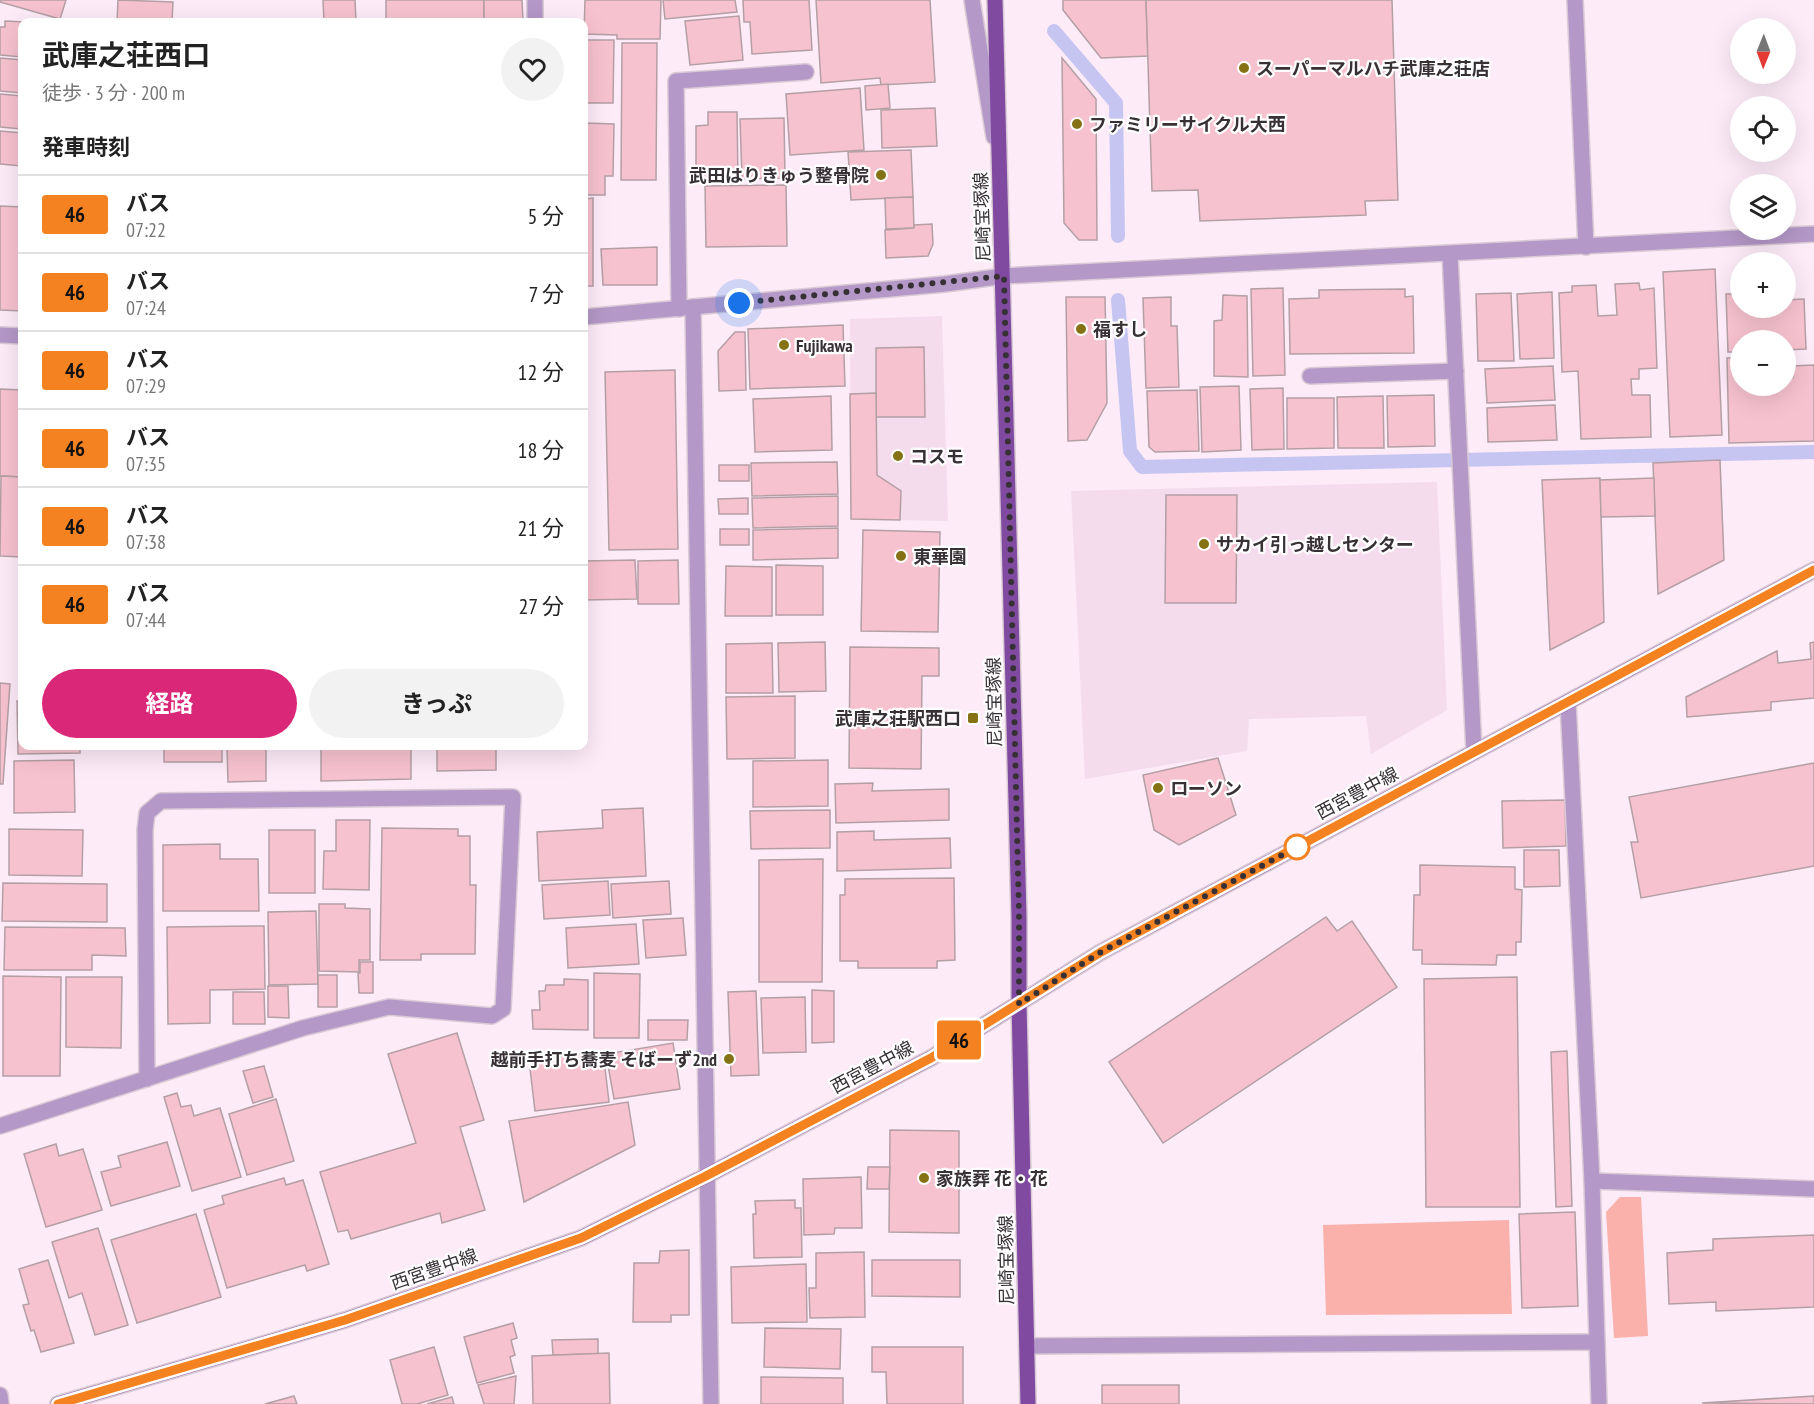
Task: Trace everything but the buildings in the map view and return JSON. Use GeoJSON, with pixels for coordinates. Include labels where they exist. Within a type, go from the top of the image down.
{"type":"FeatureCollection","features":[{"type":"Feature","properties":{"kind":"main road","name":"尼崎宝塚線"},"geometry":{"type":"LineString","coordinates":[[995,0],[1004,276],[1028,1404]]}},
{"type":"Feature","properties":{"kind":"main road","name":"西宮豊中線"},"geometry":{"type":"LineString","coordinates":[[58,1404],[345,1320],[581,1238],[706,1176],[931,1058],[1101,952],[1814,570]]}},
{"type":"Feature","properties":{"kind":"street"},"geometry":{"type":"LineString","coordinates":[[534,18],[535,0]]}},
{"type":"Feature","properties":{"kind":"street"},"geometry":{"type":"LineString","coordinates":[[972,0],[999,166]]}},
{"type":"Feature","properties":{"kind":"street"},"geometry":{"type":"LineString","coordinates":[[1575,0],[1586,247]]}},
{"type":"Feature","properties":{"kind":"street"},"geometry":{"type":"LineString","coordinates":[[711,1404],[686,308],[676,81],[806,72]]}},
{"type":"Feature","properties":{"kind":"street"},"geometry":{"type":"LineString","coordinates":[[588,316],[1004,276],[1814,234]]}},
{"type":"Feature","properties":{"kind":"street"},"geometry":{"type":"LineString","coordinates":[[1450,254],[1474,752]]}},
{"type":"Feature","properties":{"kind":"street"},"geometry":{"type":"LineString","coordinates":[[0,335],[18,336]]}},
{"type":"Feature","properties":{"kind":"street"},"geometry":{"type":"LineString","coordinates":[[1310,376],[1456,371]]}},
{"type":"Feature","properties":{"kind":"street"},"geometry":{"type":"LineString","coordinates":[[1568,702],[1592,1180],[1599,1404]]}},
{"type":"Feature","properties":{"kind":"street"},"geometry":{"type":"LineString","coordinates":[[0,1126],[147,1079],[303,1028],[389,1007],[492,1016],[503,1009],[513,797],[161,801],[147,813],[145,830],[147,1079]]}},
{"type":"Feature","properties":{"kind":"street"},"geometry":{"type":"LineString","coordinates":[[1592,1180],[1814,1189]]}},
{"type":"Feature","properties":{"kind":"street"},"geometry":{"type":"LineString","coordinates":[[1028,1346],[1596,1341]]}},
{"type":"Feature","properties":{"kind":"street"},"geometry":{"type":"LineString","coordinates":[[0,1395],[1,1404]]}},
{"type":"Feature","properties":{"kind":"shaded area","name":"コスモ"},"geometry":{"type":"Polygon","coordinates":[[[942,316],[948,521],[851,519],[850,319],[942,316]]]}},
{"type":"Feature","properties":{"kind":"shaded area"},"geometry":{"type":"Polygon","coordinates":[[[1437,482],[1447,710],[1371,754],[1366,716],[1249,719],[1247,751],[1085,779],[1071,491],[1437,482]]]}},
{"type":"Feature","properties":{"kind":"shaded area"},"geometry":{"type":"Polygon","coordinates":[[[1620,1197],[1641,1197],[1648,1336],[1614,1338],[1606,1212],[1620,1197]]]}},
{"type":"Feature","properties":{"kind":"shaded area"},"geometry":{"type":"Polygon","coordinates":[[[1509,1220],[1512,1314],[1326,1315],[1323,1225],[1509,1220]]]}},
{"type":"Feature","properties":{"kind":"waterway"},"geometry":{"type":"LineString","coordinates":[[1054,31],[1116,103],[1118,236]]}},
{"type":"Feature","properties":{"kind":"waterway"},"geometry":{"type":"LineString","coordinates":[[1118,300],[1130,451],[1142,467],[1814,452]]}},
{"type":"Feature","properties":{"kind":"bus line","name":"46"},"geometry":{"type":"LineString","coordinates":[[58,1404],[345,1320],[581,1238],[706,1176],[931,1058],[1101,952],[1814,570]]}},
{"type":"Feature","properties":{"kind":"place","name":"スーパーマルハチ武庫之荘店"},"geometry":{"type":"Point","coordinates":[1244,68]}},
{"type":"Feature","properties":{"kind":"place","name":"ファミリーサイクル大西"},"geometry":{"type":"Point","coordinates":[1077,124]}},
{"type":"Feature","properties":{"kind":"place","name":"武田はりきゅう整骨院"},"geometry":{"type":"Point","coordinates":[881,175]}},
{"type":"Feature","properties":{"kind":"place","name":"福すし"},"geometry":{"type":"Point","coordinates":[1081,329]}},
{"type":"Feature","properties":{"kind":"place","name":"Fujikawa"},"geometry":{"type":"Point","coordinates":[784,345]}},
{"type":"Feature","properties":{"kind":"place","name":"コスモ"},"geometry":{"type":"Point","coordinates":[898,456]}},
{"type":"Feature","properties":{"kind":"place","name":"サカイ引っ越しセンター"},"geometry":{"type":"Point","coordinates":[1204,544]}},
{"type":"Feature","properties":{"kind":"place","name":"東華園"},"geometry":{"type":"Point","coordinates":[901,556]}},
{"type":"Feature","properties":{"kind":"place","name":"武庫之荘駅西口"},"geometry":{"type":"Point","coordinates":[973,718]}},
{"type":"Feature","properties":{"kind":"place","name":"ローソン"},"geometry":{"type":"Point","coordinates":[1158,788]}},
{"type":"Feature","properties":{"kind":"place","name":"越前手打ち蕎麦 そばーず2nd"},"geometry":{"type":"Point","coordinates":[729,1059]}},
{"type":"Feature","properties":{"kind":"place","name":"家族葬 花・花"},"geometry":{"type":"Point","coordinates":[924,1178]}},
{"type":"Feature","properties":{"kind":"route"},"geometry":{"type":"LineString","coordinates":[[739,303],[945,284],[1004,276],[1019,916],[1019,1004],[1101,952],[1297,847]]}}]}
